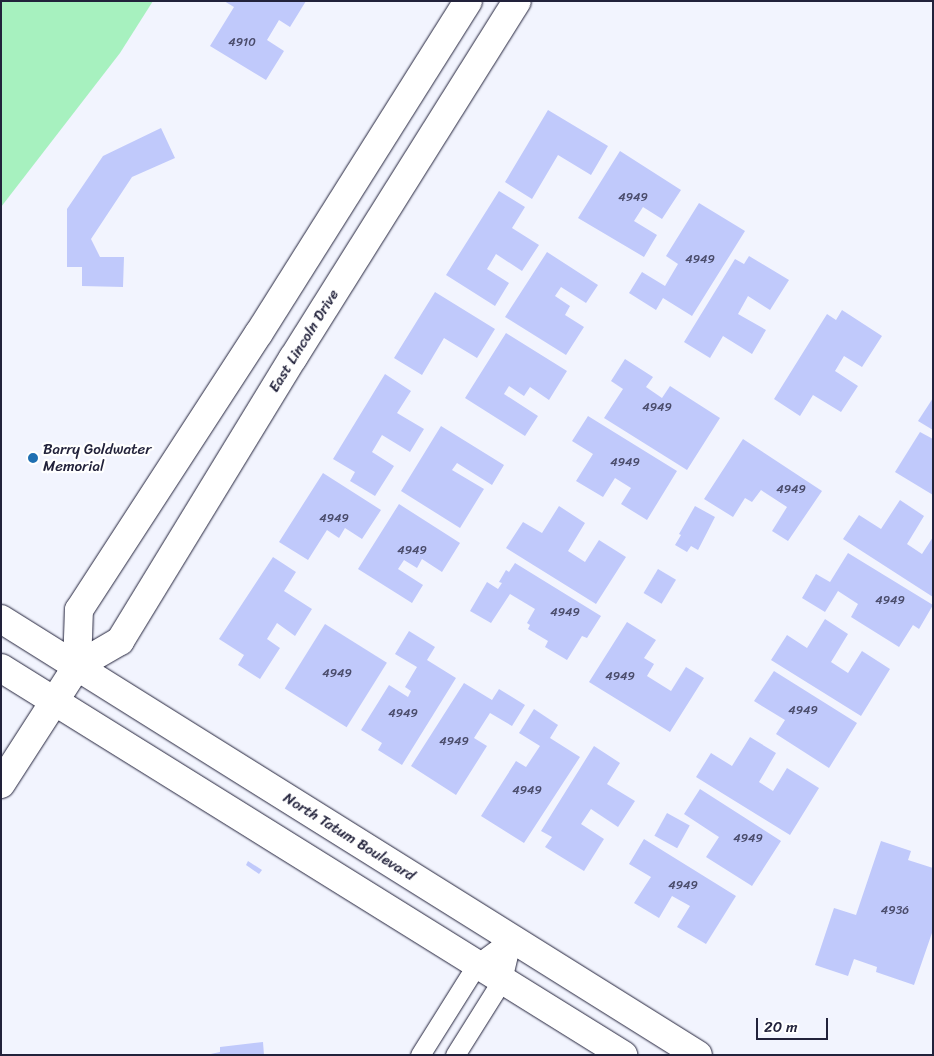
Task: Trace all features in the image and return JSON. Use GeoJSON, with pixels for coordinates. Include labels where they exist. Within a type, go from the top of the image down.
{"type":"FeatureCollection","features":[{"type":"Feature","properties":{"kind":"main road"},"geometry":{"type":"LineString","coordinates":[[77,666],[79,610],[259,332],[468,1]]}},
{"type":"Feature","properties":{"kind":"main road","name":"East Lincoln Drive"},"geometry":{"type":"LineString","coordinates":[[1,784],[77,666],[120,641],[293,358],[517,1]]}},
{"type":"Feature","properties":{"kind":"main road","name":"North Tatum Boulevard"},"geometry":{"type":"LineString","coordinates":[[1,618],[698,1055]]}},
{"type":"Feature","properties":{"kind":"main road"},"geometry":{"type":"LineString","coordinates":[[1,668],[622,1055]]}},
{"type":"Feature","properties":{"kind":"street"},"geometry":{"type":"LineString","coordinates":[[420,1055],[478,964],[512,938]]}},
{"type":"Feature","properties":{"kind":"street"},"geometry":{"type":"LineString","coordinates":[[455,1055],[502,980],[512,938]]}},
{"type":"Feature","properties":{"kind":"green space"},"geometry":{"type":"Polygon","coordinates":[[[1,1],[153,1],[120,53],[1,207],[1,1]]]}},
{"type":"Feature","properties":{"kind":"building"},"geometry":{"type":"Polygon","coordinates":[[[224,1],[306,1],[290,27],[279,20],[267,40],[284,51],[266,80],[210,46],[234,7],[224,1]]]}},
{"type":"Feature","properties":{"kind":"building"},"geometry":{"type":"Polygon","coordinates":[[[548,110],[608,146],[591,175],[558,155],[532,199],[505,182],[548,110]]]}},
{"type":"Feature","properties":{"kind":"building"},"geometry":{"type":"Polygon","coordinates":[[[161,128],[175,158],[132,177],[91,239],[100,257],[124,257],[123,287],[82,286],[82,267],[67,267],[67,209],[103,156],[161,128]]]}},
{"type":"Feature","properties":{"kind":"building"},"geometry":{"type":"Polygon","coordinates":[[[620,151],[681,190],[662,219],[643,207],[634,221],[657,235],[644,257],[578,218],[620,151]]]}},
{"type":"Feature","properties":{"kind":"building"},"geometry":{"type":"Polygon","coordinates":[[[499,191],[525,207],[512,228],[539,245],[522,271],[496,254],[487,269],[509,283],[495,306],[446,275],[499,191]]]}},
{"type":"Feature","properties":{"kind":"building"},"geometry":{"type":"Polygon","coordinates":[[[699,203],[745,231],[692,316],[663,298],[656,310],[629,293],[642,272],[665,286],[678,264],[666,256],[699,203]]]}},
{"type":"Feature","properties":{"kind":"building"},"geometry":{"type":"Polygon","coordinates":[[[547,252],[598,285],[586,303],[561,287],[555,296],[570,306],[565,315],[584,327],[566,355],[505,317],[547,252]]]}},
{"type":"Feature","properties":{"kind":"building"},"geometry":{"type":"Polygon","coordinates":[[[749,256],[789,280],[770,310],[748,296],[738,314],[766,330],[752,354],[723,336],[710,358],[684,342],[735,259],[744,264],[749,256]]]}},
{"type":"Feature","properties":{"kind":"building"},"geometry":{"type":"Polygon","coordinates":[[[435,292],[495,329],[477,358],[444,338],[422,375],[394,358],[435,292]]]}},
{"type":"Feature","properties":{"kind":"building"},"geometry":{"type":"Polygon","coordinates":[[[842,310],[882,336],[862,367],[844,356],[835,371],[858,386],[841,412],[813,395],[800,416],[774,399],[827,314],[836,320],[842,310]]]}},
{"type":"Feature","properties":{"kind":"building"},"geometry":{"type":"Polygon","coordinates":[[[506,333],[567,371],[549,400],[530,387],[524,396],[509,386],[504,394],[538,416],[525,436],[465,398],[506,333]]]}},
{"type":"Feature","properties":{"kind":"building"},"geometry":{"type":"Polygon","coordinates":[[[625,359],[653,377],[646,387],[662,398],[670,386],[720,418],[687,470],[604,418],[623,389],[611,381],[625,359]]]}},
{"type":"Feature","properties":{"kind":"building"},"geometry":{"type":"Polygon","coordinates":[[[385,374],[411,391],[397,413],[424,429],[410,452],[382,435],[372,452],[394,466],[375,496],[350,481],[355,472],[333,459],[385,374]]]}},
{"type":"Feature","properties":{"kind":"building"},"geometry":{"type":"Polygon","coordinates":[[[933,398],[933,430],[918,421],[933,398]]]}},
{"type":"Feature","properties":{"kind":"building"},"geometry":{"type":"Polygon","coordinates":[[[588,416],[677,471],[647,520],[621,504],[631,488],[615,478],[603,497],[576,481],[593,454],[572,441],[588,416]]]}},
{"type":"Feature","properties":{"kind":"building"},"geometry":{"type":"Polygon","coordinates":[[[441,426],[504,465],[492,485],[457,463],[452,470],[484,489],[460,528],[401,491],[441,426]]]}},
{"type":"Feature","properties":{"kind":"building"},"geometry":{"type":"Polygon","coordinates":[[[920,432],[933,439],[933,495],[895,472],[920,432]]]}},
{"type":"Feature","properties":{"kind":"building"},"geometry":{"type":"Polygon","coordinates":[[[743,439],[822,491],[788,541],[772,531],[787,507],[761,490],[752,502],[745,498],[733,517],[704,499],[743,439]]]}},
{"type":"Feature","properties":{"kind":"building"},"geometry":{"type":"Polygon","coordinates":[[[323,473],[381,510],[362,539],[345,528],[339,538],[327,530],[308,560],[279,542],[323,473]]]}},
{"type":"Feature","properties":{"kind":"building"},"geometry":{"type":"Polygon","coordinates":[[[900,500],[924,516],[907,544],[922,554],[933,537],[933,597],[843,539],[859,515],[881,529],[900,500]]]}},
{"type":"Feature","properties":{"kind":"building"},"geometry":{"type":"Polygon","coordinates":[[[399,504],[460,543],[442,572],[422,559],[417,568],[404,560],[398,569],[423,585],[412,603],[358,569],[399,504]]]}},
{"type":"Feature","properties":{"kind":"building"},"geometry":{"type":"Polygon","coordinates":[[[559,506],[585,523],[568,551],[585,562],[599,540],[626,557],[596,604],[506,548],[523,522],[542,533],[559,506]]]}},
{"type":"Feature","properties":{"kind":"building"},"geometry":{"type":"Polygon","coordinates":[[[695,506],[715,517],[698,550],[691,546],[687,552],[675,545],[695,506]]]}},
{"type":"Feature","properties":{"kind":"building"},"geometry":{"type":"Polygon","coordinates":[[[848,553],[933,605],[919,629],[913,625],[899,647],[851,617],[858,604],[838,591],[825,612],[802,598],[816,574],[830,582],[848,553]]]}},
{"type":"Feature","properties":{"kind":"building"},"geometry":{"type":"Polygon","coordinates":[[[273,557],[296,572],[284,591],[312,609],[295,636],[277,623],[267,639],[280,648],[260,679],[238,665],[244,655],[219,639],[273,557]]]}},
{"type":"Feature","properties":{"kind":"building"},"geometry":{"type":"Polygon","coordinates":[[[515,563],[601,616],[587,638],[582,636],[567,660],[545,647],[548,641],[528,629],[530,625],[527,623],[535,609],[510,594],[491,623],[470,611],[487,582],[498,589],[502,583],[499,582],[506,570],[509,572],[515,563]]]}},
{"type":"Feature","properties":{"kind":"building"},"geometry":{"type":"Polygon","coordinates":[[[658,569],[676,580],[662,604],[644,593],[658,569]]]}},
{"type":"Feature","properties":{"kind":"building"},"geometry":{"type":"Polygon","coordinates":[[[825,619],[848,634],[831,662],[848,673],[862,651],[890,669],[861,716],[771,660],[787,635],[807,648],[825,619]]]}},
{"type":"Feature","properties":{"kind":"building"},"geometry":{"type":"Polygon","coordinates":[[[627,622],[656,640],[644,658],[654,664],[647,676],[671,691],[686,667],[704,678],[670,732],[589,682],[627,622]]]}},
{"type":"Feature","properties":{"kind":"building"},"geometry":{"type":"Polygon","coordinates":[[[325,624],[387,663],[347,727],[285,688],[325,624]]]}},
{"type":"Feature","properties":{"kind":"building"},"geometry":{"type":"Polygon","coordinates":[[[409,631],[435,647],[427,660],[456,678],[402,765],[378,750],[382,743],[361,730],[389,685],[408,697],[411,691],[405,687],[417,667],[395,654],[409,631]]]}},
{"type":"Feature","properties":{"kind":"building"},"geometry":{"type":"Polygon","coordinates":[[[774,671],[857,723],[829,768],[776,734],[785,720],[754,701],[774,671]]]}},
{"type":"Feature","properties":{"kind":"building"},"geometry":{"type":"Polygon","coordinates":[[[464,683],[492,700],[499,689],[525,705],[512,726],[490,713],[474,738],[487,746],[456,795],[411,766],[464,683]]]}},
{"type":"Feature","properties":{"kind":"building"},"geometry":{"type":"Polygon","coordinates":[[[534,709],[558,725],[550,738],[580,757],[524,843],[481,816],[516,761],[526,767],[540,746],[519,733],[534,709]]]}},
{"type":"Feature","properties":{"kind":"building"},"geometry":{"type":"Polygon","coordinates":[[[750,737],[776,753],[759,782],[773,791],[787,768],[819,788],[790,835],[696,777],[711,753],[732,766],[750,737]]]}},
{"type":"Feature","properties":{"kind":"building"},"geometry":{"type":"Polygon","coordinates":[[[594,746],[620,763],[607,784],[635,801],[618,827],[591,809],[581,824],[604,839],[584,871],[545,847],[552,837],[541,831],[594,746]]]}},
{"type":"Feature","properties":{"kind":"building"},"geometry":{"type":"Polygon","coordinates":[[[700,789],[781,841],[752,886],[706,857],[719,837],[684,814],[700,789]]]}},
{"type":"Feature","properties":{"kind":"building"},"geometry":{"type":"Polygon","coordinates":[[[667,813],[690,826],[677,848],[654,836],[667,813]]]}},
{"type":"Feature","properties":{"kind":"building"},"geometry":{"type":"Polygon","coordinates":[[[644,839],[736,896],[706,944],[677,927],[690,906],[672,896],[659,918],[634,903],[651,877],[629,864],[644,839]]]}},
{"type":"Feature","properties":{"kind":"building"},"geometry":{"type":"Polygon","coordinates":[[[881,841],[911,851],[908,860],[933,868],[933,930],[914,985],[876,972],[877,967],[854,959],[848,976],[815,965],[834,908],[856,915],[881,841]]]}},
{"type":"Feature","properties":{"kind":"building"},"geometry":{"type":"Polygon","coordinates":[[[248,861],[262,870],[259,874],[246,865],[248,861]]]}},
{"type":"Feature","properties":{"kind":"building"},"geometry":{"type":"Polygon","coordinates":[[[263,1042],[264,1055],[206,1055],[220,1052],[220,1047],[263,1042]]]}},
{"type":"Feature","properties":{"kind":"place","name":"Barry Goldwater Memorial"},"geometry":{"type":"Point","coordinates":[33,458]}}]}
